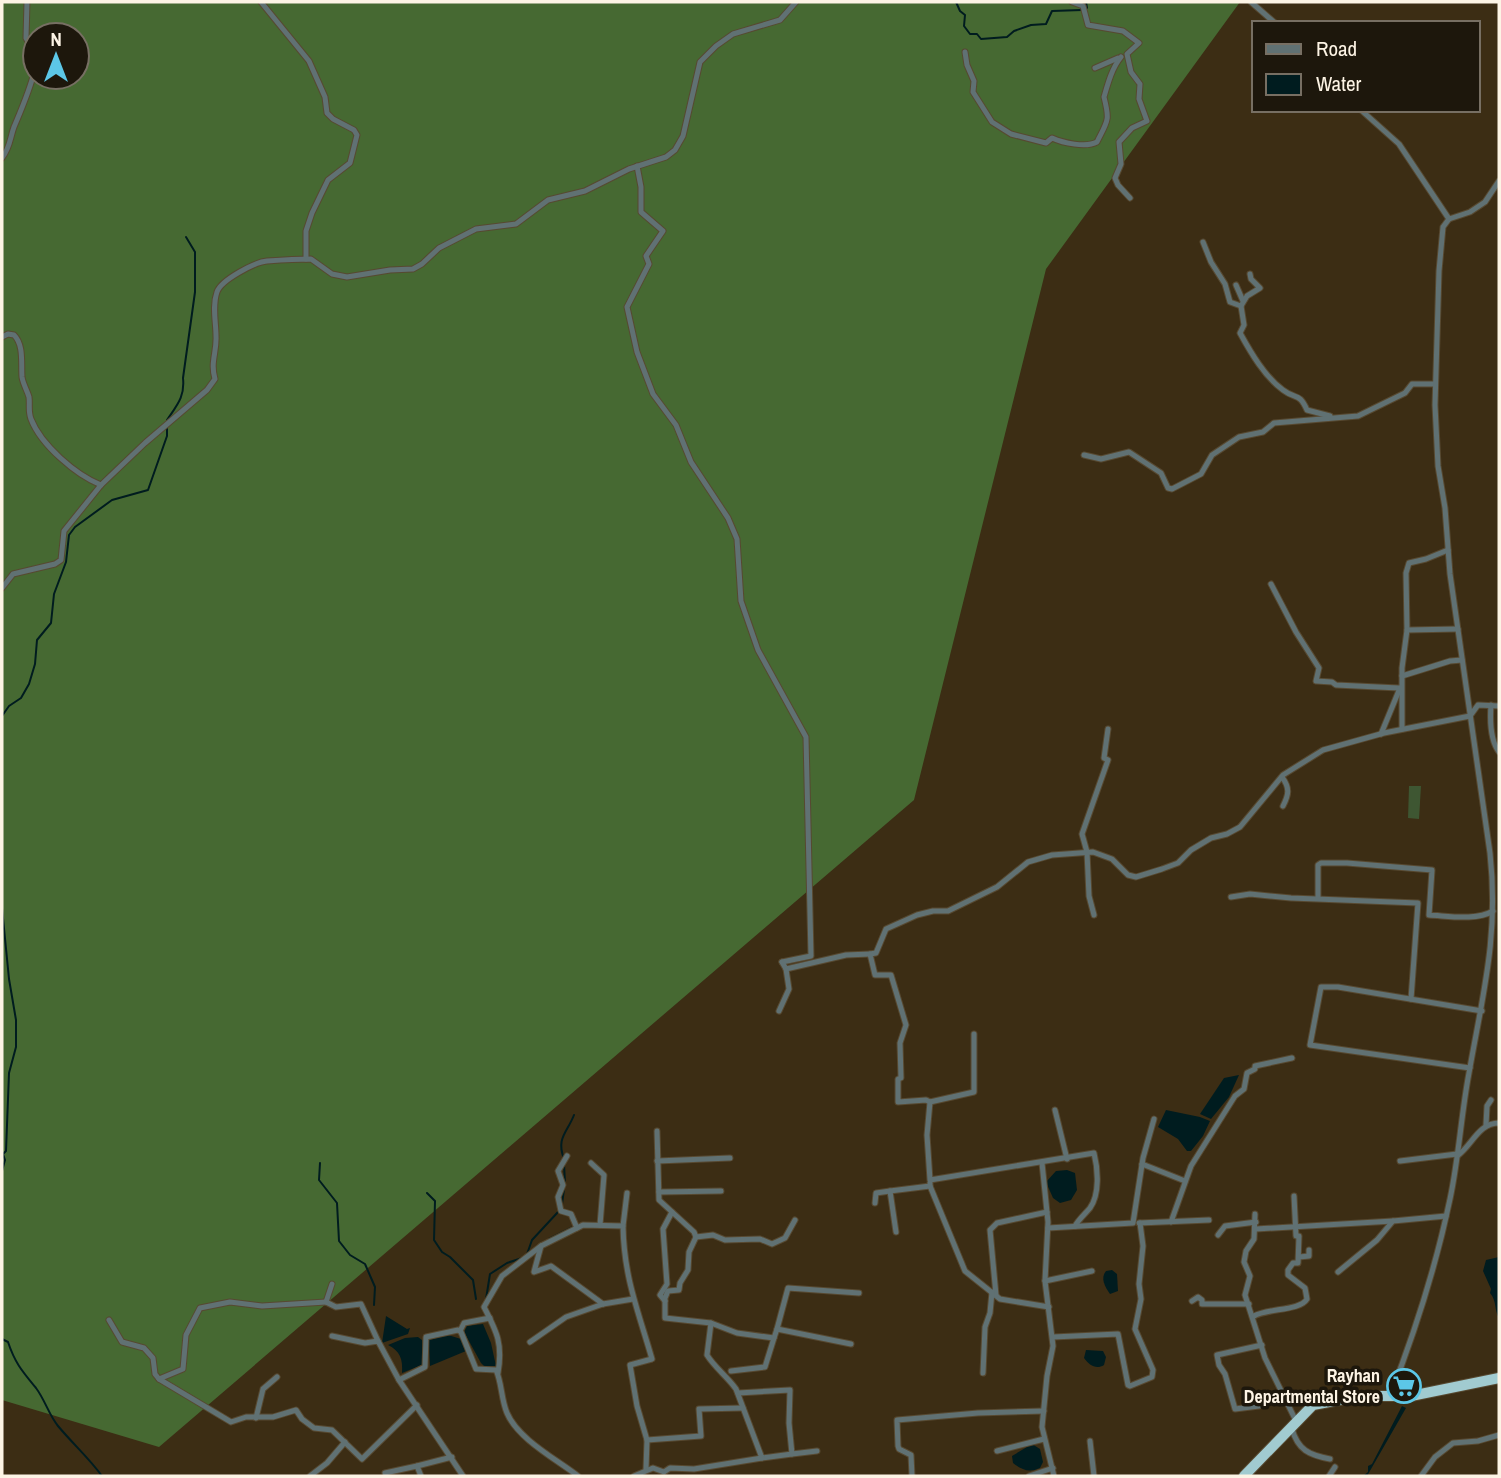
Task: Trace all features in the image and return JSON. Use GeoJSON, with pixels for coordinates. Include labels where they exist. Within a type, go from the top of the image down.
{"type":"FeatureCollection","features":[{"type":"Feature","properties":{"kind":"highway"},"geometry":{"type":"LineString","coordinates":[[1244,1476],[1313,1405],[1361,1396],[1411,1396],[1499,1378]]}},
{"type":"Feature","properties":{"kind":"street"},"geometry":{"type":"LineString","coordinates":[[26,21],[27,2]]}},
{"type":"Feature","properties":{"kind":"street"},"geometry":{"type":"LineString","coordinates":[[261,2],[309,61],[321,85],[327,113],[332,119],[354,130],[357,135],[350,163],[328,180],[312,213],[306,231],[306,259]]}},
{"type":"Feature","properties":{"kind":"street"},"geometry":{"type":"LineString","coordinates":[[2,588],[13,575],[61,560],[64,531],[98,484],[206,390],[215,379],[212,365],[217,341],[215,300],[217,290],[222,284],[261,262],[306,259],[316,261],[332,274],[347,277],[413,269],[439,248],[476,229],[516,225],[548,200],[593,188],[637,166],[666,157],[679,145],[688,118],[700,62],[733,34],[780,20],[796,2]]}},
{"type":"Feature","properties":{"kind":"street"},"geometry":{"type":"LineString","coordinates":[[1072,2],[1083,6],[1088,24],[1123,31],[1135,39],[1139,46],[1095,68]]}},
{"type":"Feature","properties":{"kind":"street"},"geometry":{"type":"LineString","coordinates":[[1251,2],[1273,21]]}},
{"type":"Feature","properties":{"kind":"street"},"geometry":{"type":"LineString","coordinates":[[965,52],[974,81],[973,92],[992,122],[1011,134],[1045,143],[1052,138],[1086,146],[1097,142],[1108,122],[1109,108],[1104,97],[1112,68],[1124,55]]}},
{"type":"Feature","properties":{"kind":"street"},"geometry":{"type":"LineString","coordinates":[[1124,55],[1140,84],[1139,99],[1147,121],[1132,128],[1119,142],[1121,164],[1115,174],[1115,182],[1130,198]]}},
{"type":"Feature","properties":{"kind":"street"},"geometry":{"type":"LineString","coordinates":[[2,158],[10,145],[13,129],[29,91]]}},
{"type":"Feature","properties":{"kind":"street"},"geometry":{"type":"LineString","coordinates":[[1363,112],[1399,144],[1448,219]]}},
{"type":"Feature","properties":{"kind":"street"},"geometry":{"type":"LineString","coordinates":[[637,166],[641,187],[640,212],[663,231],[646,256],[649,264],[628,307],[637,352],[653,394],[676,425],[691,462],[728,518],[737,539],[741,601],[754,640],[806,737],[811,956],[782,962],[786,968],[789,989],[779,1011]]}},
{"type":"Feature","properties":{"kind":"street"},"geometry":{"type":"LineString","coordinates":[[1393,1396],[1428,1285],[1446,1216],[1491,958],[1493,910],[1488,831],[1462,660],[1438,466],[1435,384],[1443,227],[1448,219],[1469,212],[1485,202],[1499,181]]}},
{"type":"Feature","properties":{"kind":"street"},"geometry":{"type":"LineString","coordinates":[[1203,242],[1211,262],[1225,284],[1230,302],[1242,303],[1260,288],[1250,274]]}},
{"type":"Feature","properties":{"kind":"street"},"geometry":{"type":"LineString","coordinates":[[1236,285],[1242,303],[1244,325],[1240,333],[1263,369],[1283,390],[1299,396],[1307,410],[1307,416],[1303,420]]}},
{"type":"Feature","properties":{"kind":"street"},"geometry":{"type":"LineString","coordinates":[[2,337],[14,335],[21,344],[22,379],[29,398],[28,411],[32,422],[48,446],[74,470],[98,484]]}},
{"type":"Feature","properties":{"kind":"street"},"geometry":{"type":"LineString","coordinates":[[1084,455],[1101,459],[1129,452],[1161,473],[1168,488],[1172,489],[1201,474],[1212,455],[1239,437],[1263,432],[1274,423],[1358,416],[1405,393],[1415,383],[1435,384]]}},
{"type":"Feature","properties":{"kind":"street"},"geometry":{"type":"LineString","coordinates":[[1307,410],[1337,418]]}},
{"type":"Feature","properties":{"kind":"street"},"geometry":{"type":"LineString","coordinates":[[1381,734],[1402,676],[1407,630],[1406,573],[1409,563],[1448,550]]}},
{"type":"Feature","properties":{"kind":"street"},"geometry":{"type":"LineString","coordinates":[[1271,584],[1296,632],[1309,650],[1314,664],[1319,668],[1316,681],[1332,682],[1336,685],[1400,687]]}},
{"type":"Feature","properties":{"kind":"street"},"geometry":{"type":"LineString","coordinates":[[1407,630],[1458,629]]}},
{"type":"Feature","properties":{"kind":"street"},"geometry":{"type":"LineString","coordinates":[[1402,676],[1450,661],[1462,660]]}},
{"type":"Feature","properties":{"kind":"street"},"geometry":{"type":"LineString","coordinates":[[1400,687],[1402,729]]}},
{"type":"Feature","properties":{"kind":"street"},"geometry":{"type":"LineString","coordinates":[[786,968],[846,955],[876,953],[886,929],[917,915],[948,911],[964,904],[997,887],[1028,862],[1052,855],[1087,852],[1112,859],[1128,875],[1136,877],[1178,863],[1202,843],[1240,827],[1282,777],[1323,750],[1402,729],[1470,716],[1478,705],[1499,706]]}},
{"type":"Feature","properties":{"kind":"street"},"geometry":{"type":"LineString","coordinates":[[1491,705],[1490,717],[1495,746],[1499,752]]}},
{"type":"Feature","properties":{"kind":"street"},"geometry":{"type":"LineString","coordinates":[[1094,915],[1083,830],[1108,760],[1104,758],[1103,750],[1108,729]]}},
{"type":"Feature","properties":{"kind":"street"},"geometry":{"type":"LineString","coordinates":[[1282,777],[1289,788],[1283,806]]}},
{"type":"Feature","properties":{"kind":"street"},"geometry":{"type":"LineString","coordinates":[[1318,898],[1318,865],[1347,863],[1432,870],[1429,915],[1475,916],[1491,913],[1493,910]]}},
{"type":"Feature","properties":{"kind":"street"},"geometry":{"type":"LineString","coordinates":[[1231,897],[1250,894],[1418,903],[1411,999]]}},
{"type":"Feature","properties":{"kind":"street"},"geometry":{"type":"LineString","coordinates":[[870,954],[874,975],[891,975],[906,1025],[900,1043],[901,1078],[898,1079],[898,1102],[930,1102],[974,1092],[974,1034]]}},
{"type":"Feature","properties":{"kind":"street"},"geometry":{"type":"LineString","coordinates":[[1470,1068],[1310,1045],[1321,987],[1482,1011]]}},
{"type":"Feature","properties":{"kind":"street"},"geometry":{"type":"LineString","coordinates":[[1171,1222],[1185,1181],[1225,1110],[1244,1089],[1247,1073],[1255,1069],[1255,1066],[1292,1058]]}},
{"type":"Feature","properties":{"kind":"street"},"geometry":{"type":"LineString","coordinates":[[1401,1161],[1464,1152],[1486,1125],[1487,1106],[1491,1100]]}},
{"type":"Feature","properties":{"kind":"street"},"geometry":{"type":"LineString","coordinates":[[930,1102],[930,1183],[965,1271],[1000,1299],[1049,1307]]}},
{"type":"Feature","properties":{"kind":"street"},"geometry":{"type":"LineString","coordinates":[[1055,1110],[1067,1159]]}},
{"type":"Feature","properties":{"kind":"street"},"geometry":{"type":"LineString","coordinates":[[1053,1337],[1118,1334],[1128,1385],[1152,1377],[1153,1370],[1135,1329],[1141,1298],[1139,1283],[1143,1246],[1136,1223],[1142,1164],[1154,1119]]}},
{"type":"Feature","properties":{"kind":"street"},"geometry":{"type":"LineString","coordinates":[[1486,1125],[1499,1123]]}},
{"type":"Feature","properties":{"kind":"street"},"geometry":{"type":"LineString","coordinates":[[657,1131],[659,1200],[694,1232],[696,1237],[689,1252],[688,1270],[679,1290],[668,1291],[665,1318],[711,1323],[737,1333],[774,1338]]}},
{"type":"Feature","properties":{"kind":"street"},"geometry":{"type":"LineString","coordinates":[[875,1203],[876,1193],[1094,1153],[1097,1164],[1095,1196],[1088,1211],[1075,1226]]}},
{"type":"Feature","properties":{"kind":"street"},"geometry":{"type":"LineString","coordinates":[[566,1156],[558,1171],[563,1185],[558,1197],[561,1211],[571,1214],[577,1228]]}},
{"type":"Feature","properties":{"kind":"street"},"geometry":{"type":"LineString","coordinates":[[657,1161],[730,1158]]}},
{"type":"Feature","properties":{"kind":"street"},"geometry":{"type":"LineString","coordinates":[[591,1163],[604,1175],[600,1225]]}},
{"type":"Feature","properties":{"kind":"street"},"geometry":{"type":"LineString","coordinates":[[1042,1163],[1048,1228],[1045,1282],[1053,1337],[1042,1427],[1054,1476]]}},
{"type":"Feature","properties":{"kind":"street"},"geometry":{"type":"LineString","coordinates":[[1142,1164],[1185,1181]]}},
{"type":"Feature","properties":{"kind":"street"},"geometry":{"type":"LineString","coordinates":[[659,1192],[721,1191]]}},
{"type":"Feature","properties":{"kind":"street"},"geometry":{"type":"LineString","coordinates":[[890,1191],[896,1232]]}},
{"type":"Feature","properties":{"kind":"street"},"geometry":{"type":"LineString","coordinates":[[627,1193],[623,1226],[624,1257],[633,1299],[652,1359],[630,1365],[637,1406],[647,1440],[646,1469]]}},
{"type":"Feature","properties":{"kind":"street"},"geometry":{"type":"LineString","coordinates":[[1254,1316],[1265,1311],[1278,1311],[1305,1303],[1307,1291],[1288,1275],[1287,1270],[1293,1263],[1298,1262],[1299,1258],[1294,1196]]}},
{"type":"Feature","properties":{"kind":"street"},"geometry":{"type":"LineString","coordinates":[[665,1301],[660,1295],[667,1284],[663,1229],[672,1212]]}},
{"type":"Feature","properties":{"kind":"street"},"geometry":{"type":"LineString","coordinates":[[983,1373],[985,1327],[994,1294],[990,1230],[997,1223],[1047,1212]]}},
{"type":"Feature","properties":{"kind":"street"},"geometry":{"type":"LineString","coordinates":[[1255,1214],[1254,1239],[1246,1251],[1244,1262],[1250,1276],[1245,1295],[1254,1316],[1265,1358],[1294,1423],[1299,1446],[1305,1451],[1330,1459]]}},
{"type":"Feature","properties":{"kind":"street"},"geometry":{"type":"LineString","coordinates":[[1218,1235],[1225,1226],[1296,1228],[1446,1216]]}},
{"type":"Feature","properties":{"kind":"street"},"geometry":{"type":"LineString","coordinates":[[696,1237],[713,1235],[725,1240],[760,1239],[772,1244],[785,1238],[795,1220]]}},
{"type":"Feature","properties":{"kind":"street"},"geometry":{"type":"LineString","coordinates":[[1048,1228],[1209,1220]]}},
{"type":"Feature","properties":{"kind":"street"},"geometry":{"type":"LineString","coordinates":[[1338,1272],[1377,1240],[1392,1221]]}},
{"type":"Feature","properties":{"kind":"street"},"geometry":{"type":"LineString","coordinates":[[578,1476],[524,1436],[506,1412],[498,1373],[502,1352],[497,1333],[484,1307],[502,1276],[541,1246],[583,1225],[623,1226]]}},
{"type":"Feature","properties":{"kind":"street"},"geometry":{"type":"LineString","coordinates":[[541,1246],[534,1272],[551,1266],[603,1304]]}},
{"type":"Feature","properties":{"kind":"street"},"geometry":{"type":"LineString","coordinates":[[1299,1258],[1309,1256],[1309,1250]]}},
{"type":"Feature","properties":{"kind":"street"},"geometry":{"type":"LineString","coordinates":[[1045,1282],[1092,1271]]}},
{"type":"Feature","properties":{"kind":"street"},"geometry":{"type":"LineString","coordinates":[[326,1302],[332,1284]]}},
{"type":"Feature","properties":{"kind":"street"},"geometry":{"type":"LineString","coordinates":[[731,1371],[765,1367],[788,1288],[859,1293]]}},
{"type":"Feature","properties":{"kind":"street"},"geometry":{"type":"LineString","coordinates":[[1192,1301],[1198,1297],[1202,1304],[1249,1304]]}},
{"type":"Feature","properties":{"kind":"street"},"geometry":{"type":"LineString","coordinates":[[530,1342],[566,1317],[603,1304],[633,1299]]}},
{"type":"Feature","properties":{"kind":"street"},"geometry":{"type":"LineString","coordinates":[[159,1379],[183,1369],[186,1335],[200,1308],[230,1302],[262,1306],[326,1302],[336,1307],[361,1304],[399,1380],[463,1476]]}},
{"type":"Feature","properties":{"kind":"street"},"geometry":{"type":"LineString","coordinates":[[490,1318],[464,1323],[460,1331],[476,1369],[494,1369],[498,1373]]}},
{"type":"Feature","properties":{"kind":"street"},"geometry":{"type":"LineString","coordinates":[[109,1320],[122,1342],[136,1345],[149,1353],[159,1379],[231,1422],[246,1417],[273,1417],[296,1410],[302,1419],[314,1428],[331,1430],[362,1459],[417,1405]]}},
{"type":"Feature","properties":{"kind":"street"},"geometry":{"type":"LineString","coordinates":[[711,1323],[707,1355],[714,1367],[730,1380],[738,1393],[762,1458]]}},
{"type":"Feature","properties":{"kind":"street"},"geometry":{"type":"LineString","coordinates":[[777,1329],[851,1344]]}},
{"type":"Feature","properties":{"kind":"street"},"geometry":{"type":"LineString","coordinates":[[399,1380],[425,1367],[426,1337],[460,1331]]}},
{"type":"Feature","properties":{"kind":"street"},"geometry":{"type":"LineString","coordinates":[[332,1336],[365,1343],[378,1341]]}},
{"type":"Feature","properties":{"kind":"street"},"geometry":{"type":"LineString","coordinates":[[1259,1406],[1235,1409],[1217,1355],[1262,1345]]}},
{"type":"Feature","properties":{"kind":"street"},"geometry":{"type":"LineString","coordinates":[[256,1418],[263,1389],[277,1377]]}},
{"type":"Feature","properties":{"kind":"street"},"geometry":{"type":"LineString","coordinates":[[738,1393],[790,1390],[792,1454]]}},
{"type":"Feature","properties":{"kind":"street"},"geometry":{"type":"LineString","coordinates":[[647,1440],[701,1436],[699,1409],[743,1408]]}},
{"type":"Feature","properties":{"kind":"street"},"geometry":{"type":"LineString","coordinates":[[912,1476],[911,1455],[898,1446],[897,1420],[1044,1411]]}},
{"type":"Feature","properties":{"kind":"street"},"geometry":{"type":"LineString","coordinates":[[1420,1476],[1435,1457],[1453,1443],[1478,1441],[1499,1435]]}},
{"type":"Feature","properties":{"kind":"street"},"geometry":{"type":"LineString","coordinates":[[997,1451],[1044,1438]]}},
{"type":"Feature","properties":{"kind":"street"},"geometry":{"type":"LineString","coordinates":[[1090,1441],[1094,1476]]}},
{"type":"Feature","properties":{"kind":"street"},"geometry":{"type":"LineString","coordinates":[[310,1476],[327,1464],[345,1442]]}},
{"type":"Feature","properties":{"kind":"street"},"geometry":{"type":"LineString","coordinates":[[634,1476],[653,1468],[664,1472],[670,1468],[694,1469],[817,1451]]}},
{"type":"Feature","properties":{"kind":"street"},"geometry":{"type":"LineString","coordinates":[[385,1473],[452,1457]]}},
{"type":"Feature","properties":{"kind":"street"},"geometry":{"type":"LineString","coordinates":[[417,1466],[421,1476]]}},
{"type":"Feature","properties":{"kind":"street"},"geometry":{"type":"LineString","coordinates":[[1329,1476],[1335,1467]]}},
{"type":"Feature","properties":{"kind":"street"},"geometry":{"type":"LineString","coordinates":[[1029,1476],[1053,1468]]}},
{"type":"Feature","properties":{"kind":"green space"},"geometry":{"type":"Polygon","coordinates":[[[2,2],[1240,2],[1046,269],[914,800],[159,1447],[2,1400],[2,2]]]}},
{"type":"Feature","properties":{"kind":"green space"},"geometry":{"type":"Polygon","coordinates":[[[1409,786],[1421,786],[1419,819],[1408,818],[1409,786]]]}},
{"type":"Feature","properties":{"kind":"water"},"geometry":{"type":"Polygon","coordinates":[[[1239,1075],[1229,1097],[1211,1119],[1200,1114],[1224,1078],[1239,1075]]]}},
{"type":"Feature","properties":{"kind":"water"},"geometry":{"type":"Polygon","coordinates":[[[1166,1110],[1210,1121],[1203,1136],[1191,1151],[1187,1151],[1178,1139],[1158,1127],[1166,1110]]]}},
{"type":"Feature","properties":{"kind":"water"},"geometry":{"type":"Polygon","coordinates":[[[1067,1170],[1075,1173],[1077,1190],[1071,1200],[1060,1203],[1053,1198],[1046,1182],[1056,1171],[1067,1170]]]}},
{"type":"Feature","properties":{"kind":"water"},"geometry":{"type":"Polygon","coordinates":[[[1499,1257],[1499,1318],[1483,1271],[1486,1260],[1499,1257]]]}},
{"type":"Feature","properties":{"kind":"water"},"geometry":{"type":"Polygon","coordinates":[[[1112,1270],[1117,1274],[1118,1291],[1110,1294],[1103,1277],[1106,1271],[1112,1270]]]}},
{"type":"Feature","properties":{"kind":"water"},"geometry":{"type":"Polygon","coordinates":[[[386,1316],[407,1329],[410,1328],[408,1334],[382,1343],[386,1316]]]}},
{"type":"Feature","properties":{"kind":"water"},"geometry":{"type":"Polygon","coordinates":[[[483,1324],[496,1366],[484,1366],[481,1363],[464,1332],[467,1326],[483,1324]]]}},
{"type":"Feature","properties":{"kind":"water"},"geometry":{"type":"Polygon","coordinates":[[[448,1335],[461,1339],[466,1351],[430,1366],[429,1340],[448,1335]]]}},
{"type":"Feature","properties":{"kind":"water"},"geometry":{"type":"Polygon","coordinates":[[[418,1337],[422,1340],[424,1364],[402,1373],[400,1356],[388,1345],[405,1338],[418,1337]]]}},
{"type":"Feature","properties":{"kind":"water"},"geometry":{"type":"Polygon","coordinates":[[[1086,1350],[1103,1351],[1106,1357],[1104,1365],[1095,1367],[1088,1363],[1084,1358],[1086,1350]]]}},
{"type":"Feature","properties":{"kind":"water"},"geometry":{"type":"Polygon","coordinates":[[[1402,1406],[1406,1408],[1367,1476],[1363,1476],[1368,1472],[1368,1466],[1372,1464],[1402,1406]]]}},
{"type":"Feature","properties":{"kind":"water"},"geometry":{"type":"Polygon","coordinates":[[[1032,1444],[1040,1449],[1043,1462],[1040,1468],[1026,1470],[1013,1463],[1012,1456],[1032,1444]]]}},
{"type":"Feature","properties":{"kind":"waterway"},"geometry":{"type":"LineString","coordinates":[[956,2],[965,15],[964,26],[970,34],[977,34],[981,39],[1007,37],[1014,31],[1031,25],[1046,24],[1052,11],[1082,10]]}},
{"type":"Feature","properties":{"kind":"waterway"},"geometry":{"type":"LineString","coordinates":[[1086,2],[1087,8]]}},
{"type":"Feature","properties":{"kind":"waterway"},"geometry":{"type":"LineString","coordinates":[[167,420],[183,390],[195,292],[195,252],[186,237]]}},
{"type":"Feature","properties":{"kind":"waterway"},"geometry":{"type":"LineString","coordinates":[[2,716],[9,706],[21,698],[29,684],[35,664],[37,640],[51,623],[54,594],[66,562],[69,535],[75,527],[112,500],[148,490],[167,436],[167,425]]}},
{"type":"Feature","properties":{"kind":"waterway"},"geometry":{"type":"LineString","coordinates":[[2,908],[16,1020],[16,1047],[9,1073],[6,1151],[3,1154],[5,1160],[2,1171]]}},
{"type":"Feature","properties":{"kind":"waterway"},"geometry":{"type":"LineString","coordinates":[[564,1159],[561,1146],[563,1136],[574,1115]]}},
{"type":"Feature","properties":{"kind":"waterway"},"geometry":{"type":"LineString","coordinates":[[320,1163],[319,1180],[337,1203],[339,1241],[350,1255],[365,1264],[375,1287],[374,1305]]}},
{"type":"Feature","properties":{"kind":"waterway"},"geometry":{"type":"LineString","coordinates":[[564,1164],[565,1183]]}},
{"type":"Feature","properties":{"kind":"waterway"},"geometry":{"type":"LineString","coordinates":[[562,1204],[564,1189]]}},
{"type":"Feature","properties":{"kind":"waterway"},"geometry":{"type":"LineString","coordinates":[[427,1193],[435,1201],[434,1240],[442,1252],[473,1280],[476,1299]]}},
{"type":"Feature","properties":{"kind":"waterway"},"geometry":{"type":"LineString","coordinates":[[527,1254],[532,1240],[558,1212]]}},
{"type":"Feature","properties":{"kind":"waterway"},"geometry":{"type":"LineString","coordinates":[[549,1239],[579,1224]]}},
{"type":"Feature","properties":{"kind":"waterway"},"geometry":{"type":"LineString","coordinates":[[486,1299],[490,1274],[507,1263],[522,1258]]}},
{"type":"Feature","properties":{"kind":"waterway"},"geometry":{"type":"LineString","coordinates":[[2,1339],[8,1342],[16,1361],[39,1393],[55,1422],[102,1476]]}},
{"type":"Feature","properties":{"kind":"place","name":"Rayhan Departmental Store"},"geometry":{"type":"Point","coordinates":[1404,1386]}}]}
